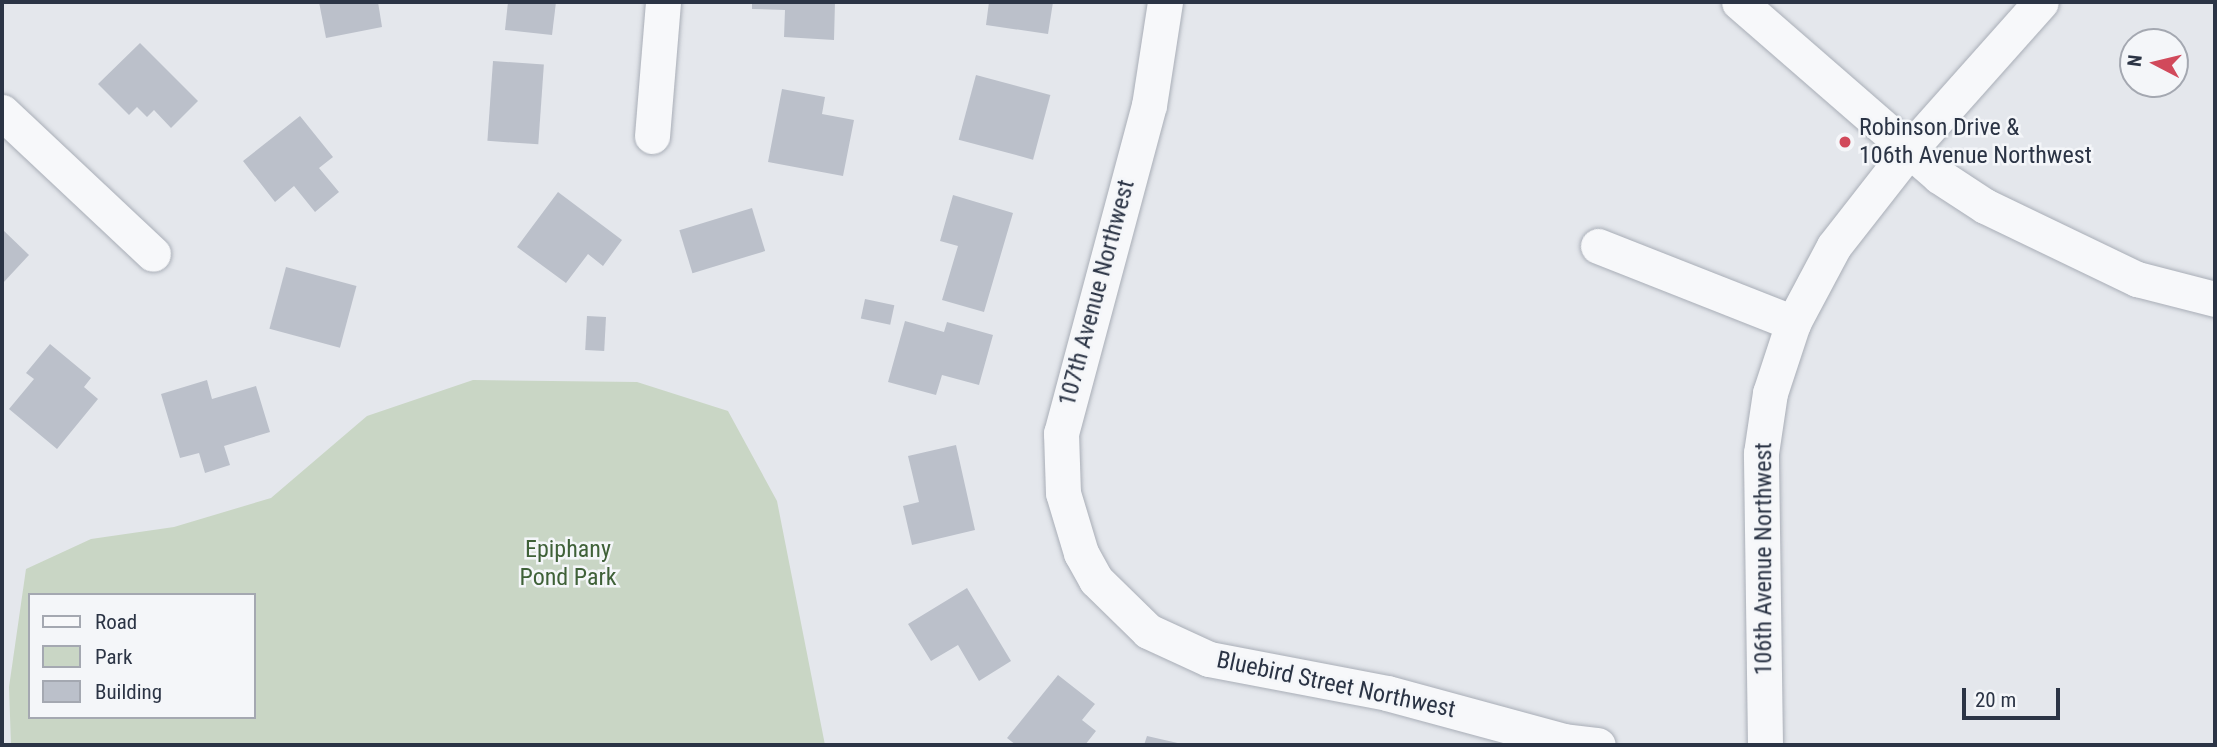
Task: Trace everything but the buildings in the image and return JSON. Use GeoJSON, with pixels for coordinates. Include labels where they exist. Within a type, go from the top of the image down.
{"type":"FeatureCollection","features":[{"type":"Feature","properties":{"kind":"street"},"geometry":{"type":"LineString","coordinates":[[652,136],[663,2]]}},
{"type":"Feature","properties":{"kind":"street","name":"107th Avenue Northwest"},"geometry":{"type":"LineString","coordinates":[[1096,580],[1081,553],[1063,493],[1061,433],[1086,324],[1149,105],[1165,2]]}},
{"type":"Feature","properties":{"kind":"street"},"geometry":{"type":"LineString","coordinates":[[1739,2],[1940,176],[2030,232],[2137,279],[2215,299]]}},
{"type":"Feature","properties":{"kind":"street","name":"106th Avenue Northwest"},"geometry":{"type":"LineString","coordinates":[[1765,745],[1761,453],[1770,393],[1793,323],[1834,246],[1909,150],[2041,2]]}},
{"type":"Feature","properties":{"kind":"street"},"geometry":{"type":"LineString","coordinates":[[2,111],[153,254]]}},
{"type":"Feature","properties":{"kind":"street"},"geometry":{"type":"LineString","coordinates":[[1598,246],[1793,323]]}},
{"type":"Feature","properties":{"kind":"street","name":"Bluebird Street Northwest"},"geometry":{"type":"LineString","coordinates":[[1096,580],[1148,631],[1209,659],[1387,694],[1564,741],[1598,745]]}},
{"type":"Feature","properties":{"kind":"green space","name":"Epiphany Pond Park"},"geometry":{"type":"Polygon","coordinates":[[[473,380],[637,382],[728,411],[777,501],[825,745],[11,745],[9,687],[26,569],[91,539],[174,527],[271,498],[367,416],[473,380]]]}},
{"type":"Feature","properties":{"kind":"place","name":"Robinson Drive & 106th Avenue Northwest"},"geometry":{"type":"Point","coordinates":[1845,142]}}]}
